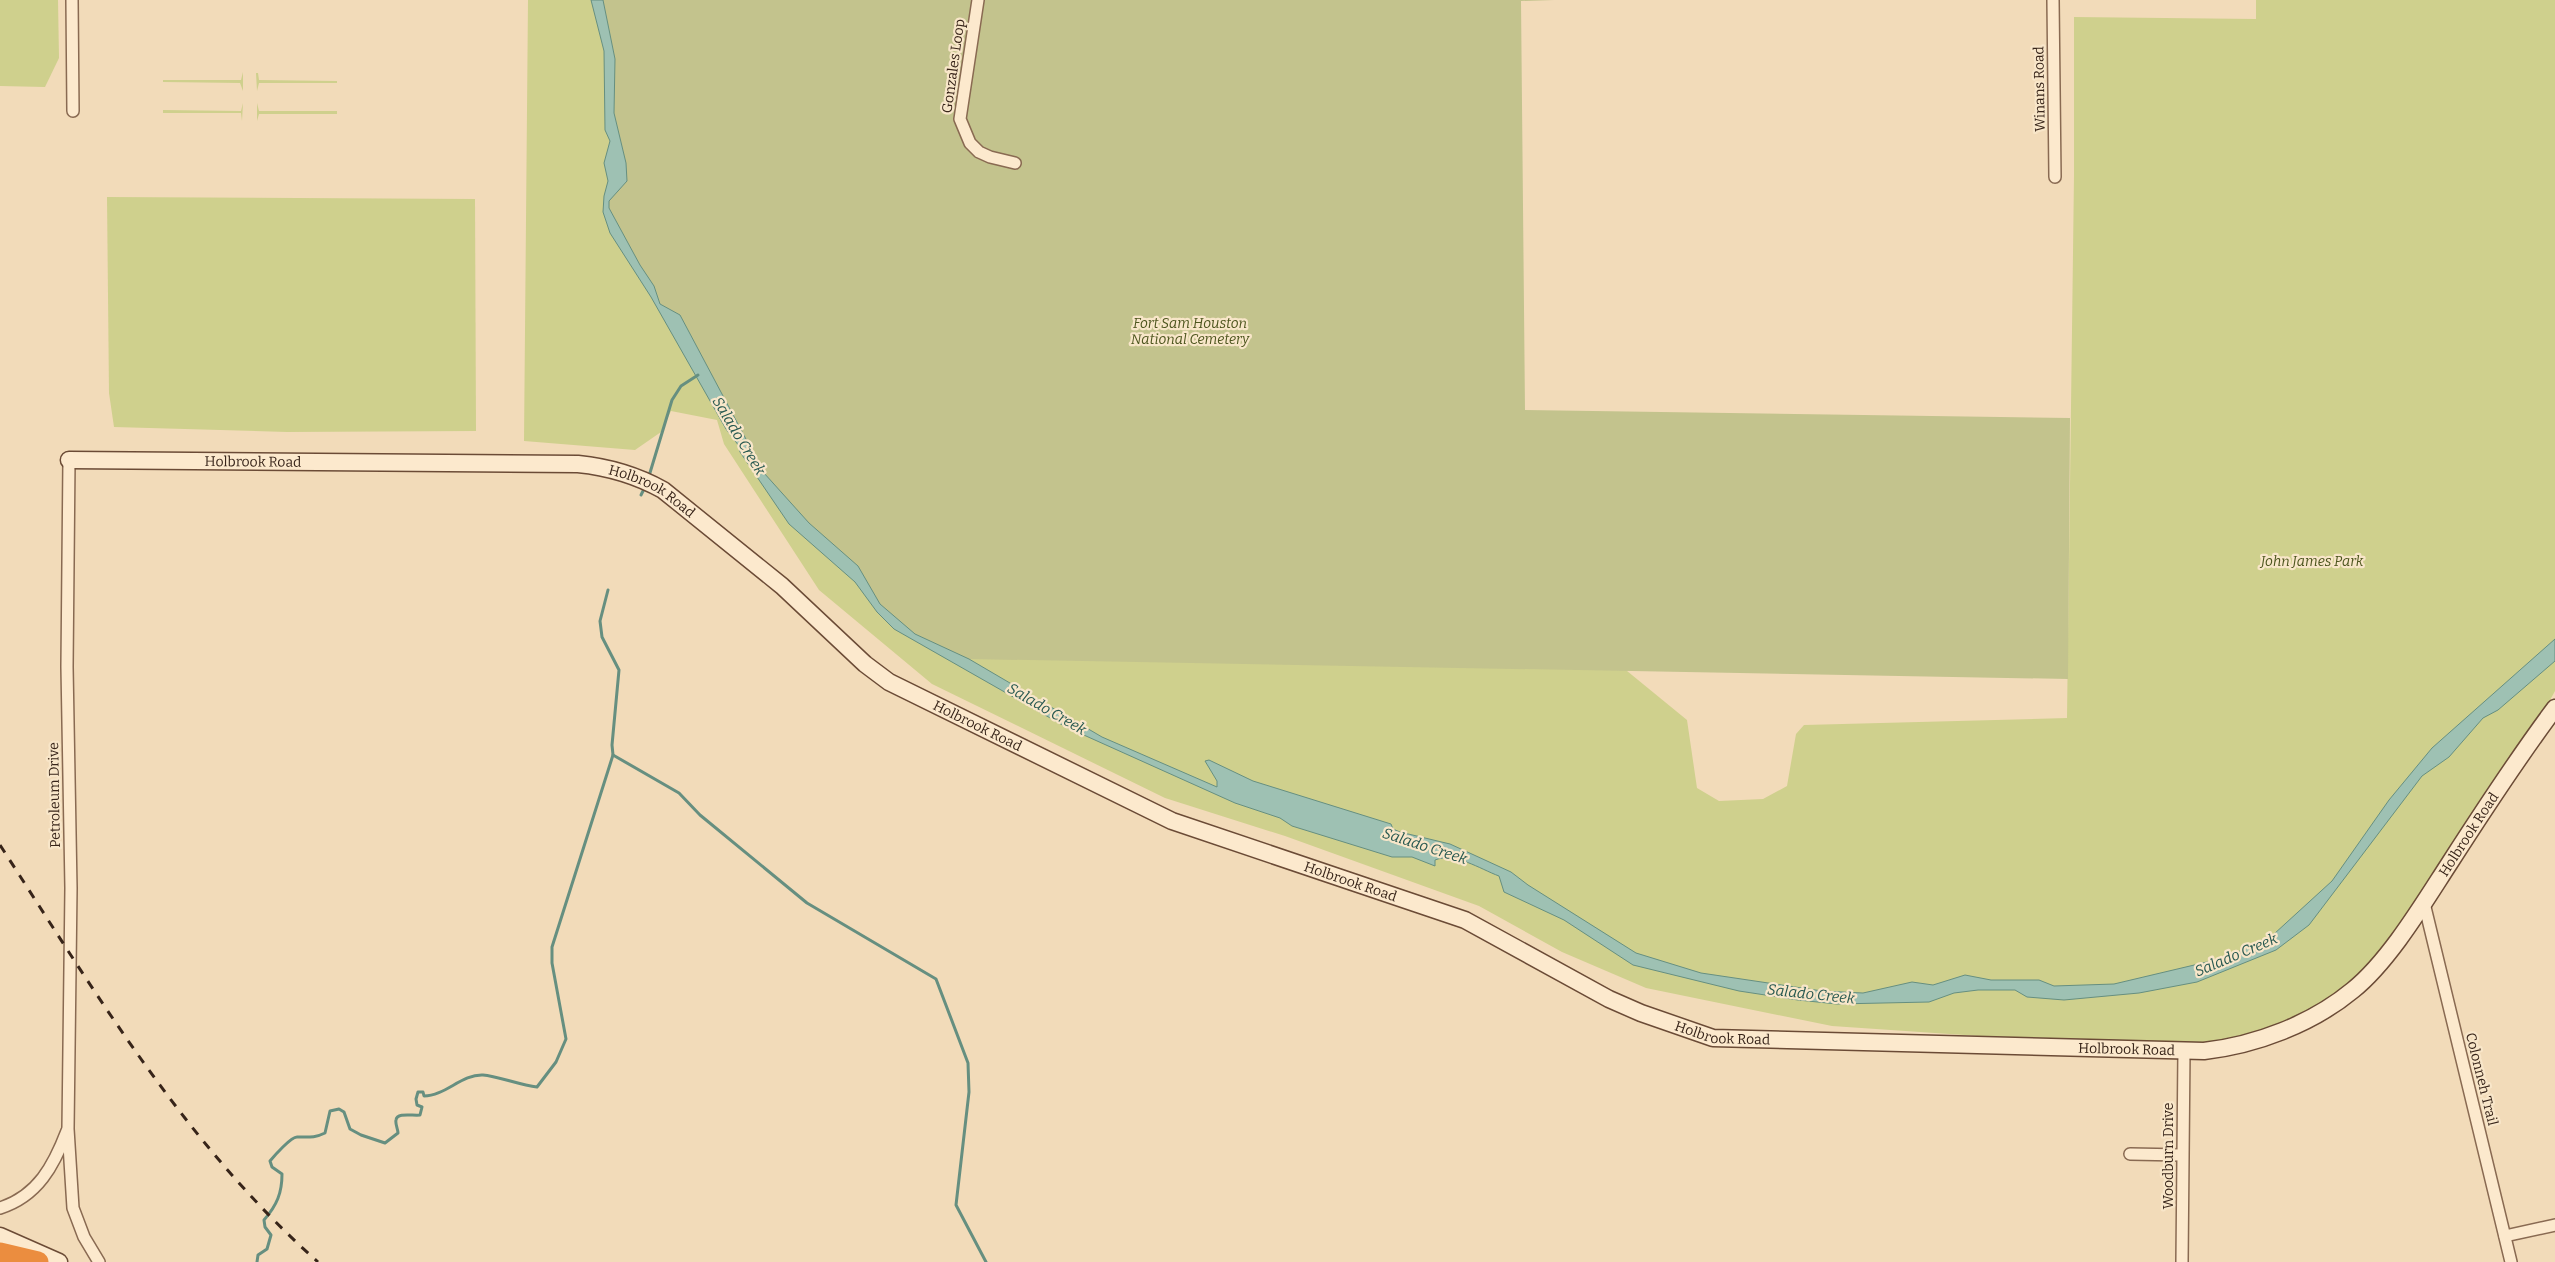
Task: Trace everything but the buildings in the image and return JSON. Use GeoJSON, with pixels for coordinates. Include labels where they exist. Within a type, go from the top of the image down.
{"type":"FeatureCollection","features":[{"type":"Feature","properties":{"kind":"highway"},"geometry":{"type":"LineString","coordinates":[[0,1253],[38,1262]]}},
{"type":"Feature","properties":{"kind":"street"},"geometry":{"type":"LineString","coordinates":[[72,0],[73,111]]}},
{"type":"Feature","properties":{"kind":"street","name":"Gonzales Loop"},"geometry":{"type":"LineString","coordinates":[[978,0],[960,119],[970,143],[979,152],[990,157],[1015,162]]}},
{"type":"Feature","properties":{"kind":"street","name":"Winans Road"},"geometry":{"type":"LineString","coordinates":[[2052,0],[2055,177]]}},
{"type":"Feature","properties":{"kind":"street","name":"Holbrook Road"},"geometry":{"type":"LineString","coordinates":[[69,460],[540,463],[601,466],[645,480],[663,490],[782,586],[865,664],[890,682],[1172,821],[1465,920],[1609,999],[1676,1026],[1713,1038],[2204,1051],[2226,1048],[2267,1037],[2316,1014],[2352,991],[2370,974],[2424,903],[2518,758],[2555,708]]}},
{"type":"Feature","properties":{"kind":"street","name":"Petroleum Drive"},"geometry":{"type":"LineString","coordinates":[[69,460],[67,666],[71,888],[68,1129],[73,1208],[84,1237],[100,1262]]}},
{"type":"Feature","properties":{"kind":"street","name":"Colonneh Trail"},"geometry":{"type":"LineString","coordinates":[[2424,903],[2511,1262]]}},
{"type":"Feature","properties":{"kind":"street","name":"Woodburn Drive"},"geometry":{"type":"LineString","coordinates":[[2182,1262],[2184,1050]]}},
{"type":"Feature","properties":{"kind":"street","name":"Petroleum Drive"},"geometry":{"type":"LineString","coordinates":[[0,1208],[35,1188],[48,1173],[68,1129]]}},
{"type":"Feature","properties":{"kind":"street"},"geometry":{"type":"LineString","coordinates":[[2130,1154],[2182,1155]]}},
{"type":"Feature","properties":{"kind":"street"},"geometry":{"type":"LineString","coordinates":[[2505,1236],[2555,1225]]}},
{"type":"Feature","properties":{"kind":"street"},"geometry":{"type":"LineString","coordinates":[[0,1236],[59,1262]]}},
{"type":"Feature","properties":{"kind":"green space"},"geometry":{"type":"Polygon","coordinates":[[[0,0],[58,0],[59,58],[45,87],[0,86],[0,0]]]}},
{"type":"Feature","properties":{"kind":"green space","name":"John James Park"},"geometry":{"type":"Polygon","coordinates":[[[528,0],[925,0],[1506,572],[1687,720],[1697,788],[1719,801],[1763,799],[1787,786],[1796,734],[1804,725],[2067,718],[2074,175],[2074,17],[2256,19],[2256,0],[2555,0],[2555,691],[2518,758],[2363,981],[2303,1021],[2184,1050],[1832,1026],[1646,988],[1562,952],[1479,906],[1285,836],[1165,798],[932,684],[819,590],[724,444],[717,420],[671,411],[661,432],[635,450],[524,441],[528,0]]]}},
{"type":"Feature","properties":{"kind":"green space","name":"Fort Sam Houston National Cemetery"},"geometry":{"type":"Polygon","coordinates":[[[603,0],[1554,0],[1521,1],[1525,410],[2070,418],[2068,679],[969,659],[915,634],[879,604],[858,566],[809,523],[764,473],[680,315],[660,304],[654,286],[640,265],[609,208],[609,201],[626,163],[614,113],[615,59],[603,0]]]}},
{"type":"Feature","properties":{"kind":"green space"},"geometry":{"type":"Polygon","coordinates":[[[243,72],[243,91],[240,83],[163,82],[163,80],[241,80],[243,72]]]}},
{"type":"Feature","properties":{"kind":"green space"},"geometry":{"type":"Polygon","coordinates":[[[256,73],[258,73],[259,80],[337,81],[337,83],[259,83],[257,91],[256,73]]]}},
{"type":"Feature","properties":{"kind":"green space"},"geometry":{"type":"Polygon","coordinates":[[[243,103],[242,121],[241,113],[163,113],[163,110],[241,111],[243,103]]]}},
{"type":"Feature","properties":{"kind":"green space"},"geometry":{"type":"Polygon","coordinates":[[[257,103],[259,111],[337,111],[337,114],[259,114],[257,121],[257,103]]]}},
{"type":"Feature","properties":{"kind":"green space"},"geometry":{"type":"Polygon","coordinates":[[[107,197],[475,199],[476,431],[287,432],[114,427],[109,393],[107,197]]]}},
{"type":"Feature","properties":{"kind":"water","name":"Salado Creek"},"geometry":{"type":"Polygon","coordinates":[[[591,0],[603,0],[615,59],[614,113],[626,163],[627,181],[609,201],[609,208],[640,265],[654,286],[660,304],[680,315],[764,473],[809,523],[858,566],[880,604],[915,634],[969,659],[1102,737],[1217,787],[1217,781],[1205,761],[1209,760],[1253,781],[1391,824],[1393,829],[1400,832],[1450,844],[1511,872],[1528,885],[1636,953],[1701,973],[1822,991],[1863,993],[1912,982],[1933,985],[1965,975],[1991,980],[2039,980],[2054,986],[2114,984],[2228,957],[2274,934],[2332,881],[2389,800],[2432,748],[2555,639],[2555,661],[2498,710],[2483,718],[2449,757],[2422,776],[2309,925],[2276,950],[2197,982],[2139,993],[2064,1000],[2027,997],[2015,990],[1978,990],[1954,993],[1929,1002],[1837,1004],[1739,991],[1633,965],[1564,920],[1504,892],[1499,876],[1467,862],[1451,858],[1435,860],[1435,866],[1412,857],[1392,857],[1292,826],[1280,818],[1235,803],[1066,727],[894,629],[877,612],[855,582],[789,524],[740,452],[739,446],[726,429],[651,297],[610,233],[603,212],[604,196],[608,181],[604,163],[610,141],[605,130],[604,51],[591,0]]]}},
{"type":"Feature","properties":{"kind":"waterway"},"geometry":{"type":"LineString","coordinates":[[649,476],[672,400],[681,386],[698,375]]}},
{"type":"Feature","properties":{"kind":"waterway"},"geometry":{"type":"LineString","coordinates":[[641,495],[645,487]]}},
{"type":"Feature","properties":{"kind":"waterway"},"geometry":{"type":"LineString","coordinates":[[608,590],[600,621],[602,637],[619,670],[612,745],[613,755],[679,793],[700,815],[807,903],[936,979],[968,1063],[969,1092],[956,1205],[986,1262]]}},
{"type":"Feature","properties":{"kind":"waterway"},"geometry":{"type":"LineString","coordinates":[[257,1262],[258,1255],[267,1249],[271,1235],[265,1227],[264,1220],[275,1204],[281,1187],[282,1174],[272,1167],[270,1161],[294,1138],[325,1133],[330,1111],[339,1109],[344,1112],[350,1129],[385,1143],[398,1133],[396,1120],[399,1116],[420,1115],[422,1107],[417,1105],[418,1092],[423,1092],[424,1096],[432,1095],[468,1078],[483,1075],[537,1087],[556,1062],[566,1039],[552,963],[552,947],[613,755]]}},
{"type":"Feature","properties":{"kind":"railway"},"geometry":{"type":"LineString","coordinates":[[0,845],[108,1011],[184,1117],[270,1217],[318,1262]]}}]}
